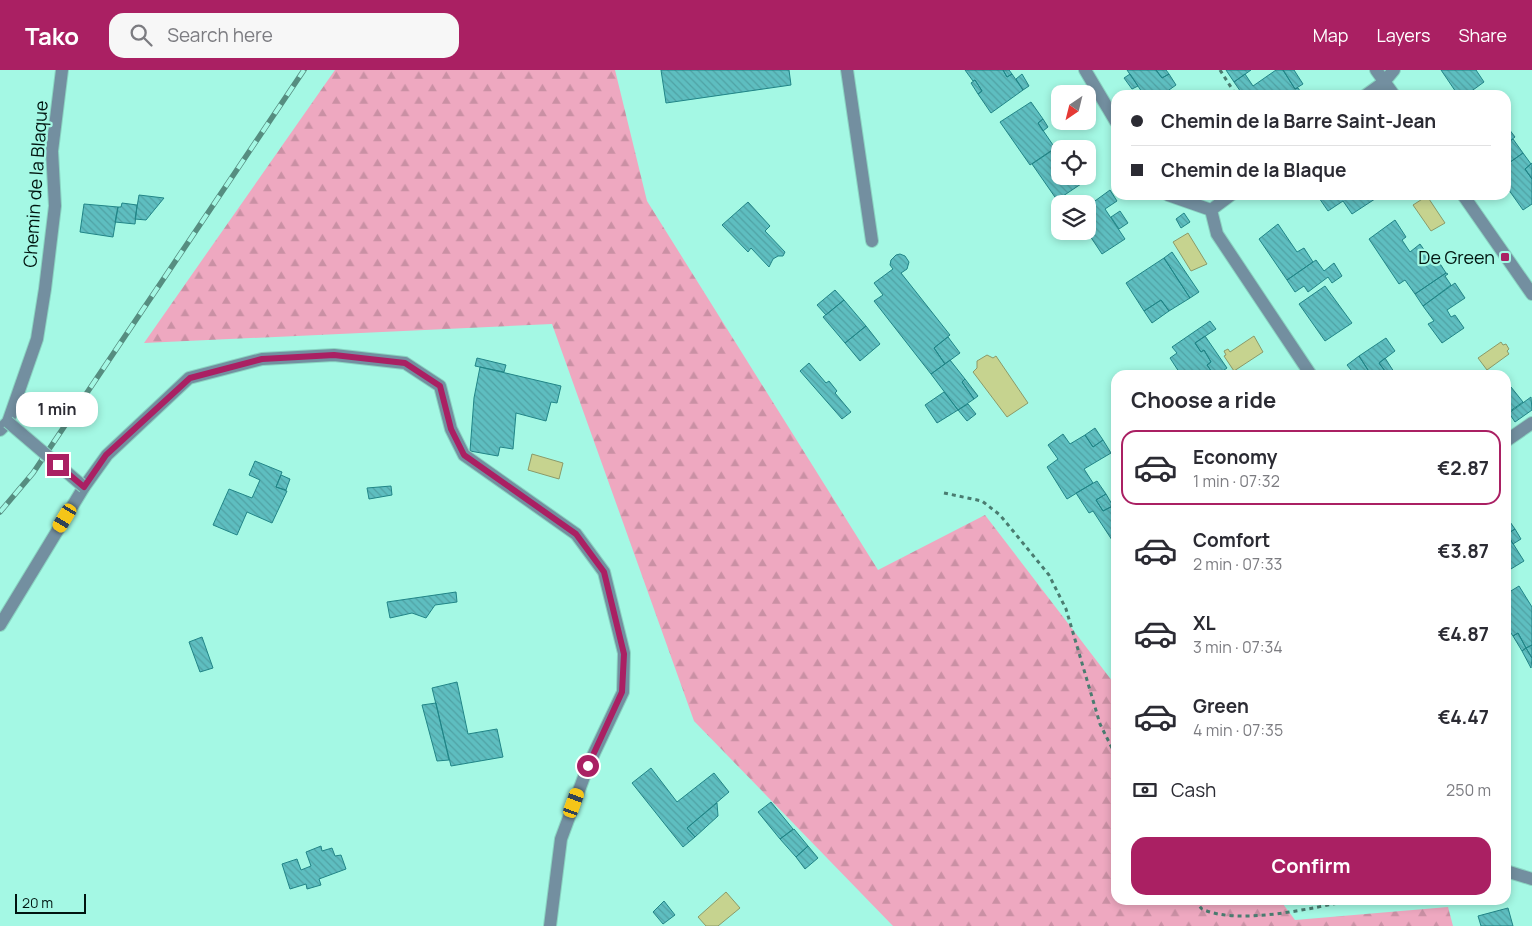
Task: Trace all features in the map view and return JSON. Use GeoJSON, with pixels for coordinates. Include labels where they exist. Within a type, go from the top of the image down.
{"type":"FeatureCollection","features":[{"type":"Feature","properties":{"kind":"street","name":"Chemin de la Blaque"},"geometry":{"type":"LineString","coordinates":[[62,70],[52,150],[55,206],[37,339],[4,426],[84,487]]}},
{"type":"Feature","properties":{"kind":"street"},"geometry":{"type":"LineString","coordinates":[[847,70],[872,241]]}},
{"type":"Feature","properties":{"kind":"street"},"geometry":{"type":"LineString","coordinates":[[1376,70],[1390,90]]}},
{"type":"Feature","properties":{"kind":"street"},"geometry":{"type":"LineString","coordinates":[[1373,90],[1384,82],[1394,70]]}},
{"type":"Feature","properties":{"kind":"street"},"geometry":{"type":"LineString","coordinates":[[1088,71],[1111,113]]}},
{"type":"Feature","properties":{"kind":"street"},"geometry":{"type":"LineString","coordinates":[[1182,200],[1211,210]]}},
{"type":"Feature","properties":{"kind":"street"},"geometry":{"type":"LineString","coordinates":[[1211,210],[1224,200]]}},
{"type":"Feature","properties":{"kind":"street"},"geometry":{"type":"LineString","coordinates":[[1466,200],[1532,294]]}},
{"type":"Feature","properties":{"kind":"street"},"geometry":{"type":"LineString","coordinates":[[1211,210],[1218,234],[1308,370]]}},
{"type":"Feature","properties":{"kind":"street"},"geometry":{"type":"LineString","coordinates":[[0,626],[84,487],[106,455],[190,378],[262,359],[334,355],[405,363],[440,386],[451,429],[464,455],[576,534],[604,572],[624,654],[622,692],[588,766],[561,839],[550,926]]}},
{"type":"Feature","properties":{"kind":"street"},"geometry":{"type":"LineString","coordinates":[[1511,438],[1532,423]]}},
{"type":"Feature","properties":{"kind":"street"},"geometry":{"type":"LineString","coordinates":[[1511,873],[1532,879]]}},
{"type":"Feature","properties":{"kind":"path"},"geometry":{"type":"LineString","coordinates":[[1220,70],[1233,90]]}},
{"type":"Feature","properties":{"kind":"path"},"geometry":{"type":"LineString","coordinates":[[944,493],[982,501],[1000,515],[1049,575],[1066,610],[1100,724],[1111,746]]}},
{"type":"Feature","properties":{"kind":"path"},"geometry":{"type":"LineString","coordinates":[[1199,905],[1225,918],[1263,919],[1329,905]]}},
{"type":"Feature","properties":{"kind":"green space"},"geometry":{"type":"Polygon","coordinates":[[[335,70],[615,70],[647,201],[878,570],[985,515],[1111,679],[1111,905],[1284,905],[1295,920],[1448,907],[1453,926],[893,926],[694,721],[552,324],[144,343],[335,70]]]}},
{"type":"Feature","properties":{"kind":"shaded area"},"geometry":{"type":"Polygon","coordinates":[[[1421,200],[1430,200],[1445,223],[1431,231],[1413,205],[1421,200]]]}},
{"type":"Feature","properties":{"kind":"shaded area"},"geometry":{"type":"Polygon","coordinates":[[[1188,233],[1207,264],[1191,271],[1173,242],[1188,233]]]}},
{"type":"Feature","properties":{"kind":"shaded area"},"geometry":{"type":"Polygon","coordinates":[[[1254,336],[1263,352],[1233,370],[1224,356],[1226,355],[1224,351],[1228,349],[1230,352],[1254,336]]]}},
{"type":"Feature","properties":{"kind":"shaded area"},"geometry":{"type":"Polygon","coordinates":[[[1501,342],[1503,345],[1506,344],[1509,354],[1487,370],[1478,358],[1501,342]]]}},
{"type":"Feature","properties":{"kind":"shaded area"},"geometry":{"type":"Polygon","coordinates":[[[987,355],[993,358],[996,356],[1028,403],[1007,417],[973,372],[977,368],[977,361],[987,355]]]}},
{"type":"Feature","properties":{"kind":"shaded area"},"geometry":{"type":"Polygon","coordinates":[[[532,454],[563,463],[559,479],[528,470],[532,454]]]}},
{"type":"Feature","properties":{"kind":"shaded area"},"geometry":{"type":"Polygon","coordinates":[[[726,892],[740,908],[718,926],[706,926],[698,917],[726,892]]]}},
{"type":"Feature","properties":{"kind":"building"},"geometry":{"type":"Polygon","coordinates":[[[661,70],[789,70],[791,85],[666,103],[661,70]]]}},
{"type":"Feature","properties":{"kind":"building"},"geometry":{"type":"Polygon","coordinates":[[[965,70],[1003,70],[1007,77],[1012,74],[1023,90],[991,113],[978,94],[982,91],[965,70]]]}},
{"type":"Feature","properties":{"kind":"building"},"geometry":{"type":"Polygon","coordinates":[[[1003,70],[1009,70],[1012,74],[1007,77],[1003,70]]]}},
{"type":"Feature","properties":{"kind":"building"},"geometry":{"type":"Polygon","coordinates":[[[1127,70],[1156,70],[1162,78],[1169,74],[1176,85],[1169,90],[1141,90],[1127,70]]]}},
{"type":"Feature","properties":{"kind":"building"},"geometry":{"type":"Polygon","coordinates":[[[1156,70],[1166,70],[1169,74],[1162,78],[1156,70]]]}},
{"type":"Feature","properties":{"kind":"building"},"geometry":{"type":"Polygon","coordinates":[[[1226,70],[1251,70],[1234,82],[1226,70]]]}},
{"type":"Feature","properties":{"kind":"building"},"geometry":{"type":"Polygon","coordinates":[[[1276,70],[1283,70],[1295,89],[1298,88],[1299,90],[1240,90],[1234,82],[1245,74],[1253,86],[1276,70]]]}},
{"type":"Feature","properties":{"kind":"building"},"geometry":{"type":"Polygon","coordinates":[[[1283,70],[1294,70],[1303,84],[1295,89],[1283,70]]]}},
{"type":"Feature","properties":{"kind":"building"},"geometry":{"type":"Polygon","coordinates":[[[1441,70],[1476,70],[1484,82],[1473,90],[1455,90],[1441,70]]]}},
{"type":"Feature","properties":{"kind":"building"},"geometry":{"type":"Polygon","coordinates":[[[1022,74],[1029,86],[1023,90],[1016,79],[1022,74]]]}},
{"type":"Feature","properties":{"kind":"building"},"geometry":{"type":"Polygon","coordinates":[[[1130,74],[1138,86],[1132,89],[1124,78],[1130,74]]]}},
{"type":"Feature","properties":{"kind":"building"},"geometry":{"type":"Polygon","coordinates":[[[975,80],[982,91],[978,94],[971,83],[975,80]]]}},
{"type":"Feature","properties":{"kind":"building"},"geometry":{"type":"Polygon","coordinates":[[[1031,102],[1043,119],[1038,123],[1051,142],[1051,151],[1030,165],[1000,122],[1031,102]]]}},
{"type":"Feature","properties":{"kind":"building"},"geometry":{"type":"Polygon","coordinates":[[[1043,119],[1048,127],[1043,131],[1038,123],[1043,119]]]}},
{"type":"Feature","properties":{"kind":"building"},"geometry":{"type":"Polygon","coordinates":[[[1511,132],[1515,137],[1511,140],[1511,132]]]}},
{"type":"Feature","properties":{"kind":"building"},"geometry":{"type":"Polygon","coordinates":[[[1513,139],[1523,153],[1511,161],[1511,140],[1513,139]]]}},
{"type":"Feature","properties":{"kind":"building"},"geometry":{"type":"Polygon","coordinates":[[[1051,151],[1051,185],[1080,185],[1064,195],[1054,195],[1032,164],[1051,151]]]}},
{"type":"Feature","properties":{"kind":"building"},"geometry":{"type":"Polygon","coordinates":[[[1523,153],[1531,164],[1525,169],[1532,179],[1532,204],[1523,210],[1511,193],[1511,161],[1523,153]]]}},
{"type":"Feature","properties":{"kind":"building"},"geometry":{"type":"Polygon","coordinates":[[[1532,163],[1532,179],[1525,169],[1532,163]]]}},
{"type":"Feature","properties":{"kind":"building"},"geometry":{"type":"Polygon","coordinates":[[[1110,190],[1111,200],[1117,201],[1105,209],[1125,239],[1102,254],[1093,240],[1096,240],[1096,200],[1110,190]]]}},
{"type":"Feature","properties":{"kind":"building"},"geometry":{"type":"Polygon","coordinates":[[[139,195],[164,198],[146,220],[135,219],[139,195]]]}},
{"type":"Feature","properties":{"kind":"building"},"geometry":{"type":"Polygon","coordinates":[[[1320,200],[1373,200],[1352,214],[1343,201],[1328,211],[1320,200]]]}},
{"type":"Feature","properties":{"kind":"building"},"geometry":{"type":"Polygon","coordinates":[[[748,202],[770,226],[765,231],[785,252],[783,256],[773,259],[769,267],[751,248],[748,252],[722,225],[748,202]]]}},
{"type":"Feature","properties":{"kind":"building"},"geometry":{"type":"Polygon","coordinates":[[[122,203],[137,205],[135,224],[115,222],[118,207],[121,207],[122,203]]]}},
{"type":"Feature","properties":{"kind":"building"},"geometry":{"type":"Polygon","coordinates":[[[84,204],[118,207],[113,237],[80,232],[84,204]]]}},
{"type":"Feature","properties":{"kind":"building"},"geometry":{"type":"Polygon","coordinates":[[[1120,211],[1128,223],[1119,229],[1111,217],[1120,211]]]}},
{"type":"Feature","properties":{"kind":"building"},"geometry":{"type":"Polygon","coordinates":[[[1184,213],[1190,222],[1181,228],[1176,219],[1184,213]]]}},
{"type":"Feature","properties":{"kind":"building"},"geometry":{"type":"Polygon","coordinates":[[[1395,220],[1406,237],[1402,240],[1410,252],[1420,244],[1433,262],[1437,259],[1446,273],[1415,294],[1405,280],[1399,284],[1369,239],[1395,220]]]}},
{"type":"Feature","properties":{"kind":"building"},"geometry":{"type":"Polygon","coordinates":[[[1278,224],[1297,252],[1304,248],[1313,262],[1287,280],[1259,239],[1278,224]]]}},
{"type":"Feature","properties":{"kind":"building"},"geometry":{"type":"Polygon","coordinates":[[[1172,252],[1199,292],[1190,298],[1164,258],[1172,252]]]}},
{"type":"Feature","properties":{"kind":"building"},"geometry":{"type":"Polygon","coordinates":[[[900,254],[905,256],[909,262],[907,269],[901,273],[950,335],[934,348],[945,364],[931,374],[874,301],[883,295],[874,283],[893,269],[890,265],[891,260],[900,254]]]}},
{"type":"Feature","properties":{"kind":"building"},"geometry":{"type":"Polygon","coordinates":[[[1164,258],[1190,298],[1169,311],[1161,300],[1144,311],[1126,283],[1164,258]]]}},
{"type":"Feature","properties":{"kind":"building"},"geometry":{"type":"Polygon","coordinates":[[[1316,260],[1324,271],[1334,263],[1342,276],[1332,283],[1328,277],[1308,292],[1304,286],[1295,292],[1287,280],[1316,260]]]}},
{"type":"Feature","properties":{"kind":"building"},"geometry":{"type":"Polygon","coordinates":[[[1446,273],[1448,274],[1445,276],[1451,285],[1423,306],[1415,294],[1446,273]]]}},
{"type":"Feature","properties":{"kind":"building"},"geometry":{"type":"Polygon","coordinates":[[[1455,283],[1465,298],[1447,310],[1451,317],[1455,315],[1464,328],[1442,343],[1428,324],[1434,321],[1423,306],[1455,283]]]}},
{"type":"Feature","properties":{"kind":"building"},"geometry":{"type":"Polygon","coordinates":[[[1325,286],[1352,323],[1325,341],[1299,304],[1325,286]]]}},
{"type":"Feature","properties":{"kind":"building"},"geometry":{"type":"Polygon","coordinates":[[[835,290],[844,300],[826,315],[817,305],[835,290]]]}},
{"type":"Feature","properties":{"kind":"building"},"geometry":{"type":"Polygon","coordinates":[[[844,300],[866,326],[845,343],[823,317],[844,300]]]}},
{"type":"Feature","properties":{"kind":"building"},"geometry":{"type":"Polygon","coordinates":[[[1161,300],[1169,311],[1152,323],[1144,311],[1161,300]]]}},
{"type":"Feature","properties":{"kind":"building"},"geometry":{"type":"Polygon","coordinates":[[[1210,321],[1216,329],[1195,343],[1201,352],[1204,350],[1211,362],[1207,365],[1210,370],[1178,370],[1170,358],[1177,353],[1172,347],[1210,321]]]}},
{"type":"Feature","properties":{"kind":"building"},"geometry":{"type":"Polygon","coordinates":[[[866,326],[880,344],[860,361],[845,343],[866,326]]]}},
{"type":"Feature","properties":{"kind":"building"},"geometry":{"type":"Polygon","coordinates":[[[1205,336],[1227,368],[1224,370],[1210,370],[1207,365],[1211,362],[1204,350],[1201,352],[1195,343],[1205,336]]]}},
{"type":"Feature","properties":{"kind":"building"},"geometry":{"type":"Polygon","coordinates":[[[948,337],[960,353],[945,364],[934,348],[948,337]]]}},
{"type":"Feature","properties":{"kind":"building"},"geometry":{"type":"Polygon","coordinates":[[[1386,338],[1395,351],[1379,363],[1384,370],[1368,370],[1359,356],[1386,338]]]}},
{"type":"Feature","properties":{"kind":"building"},"geometry":{"type":"Polygon","coordinates":[[[1359,356],[1368,370],[1351,370],[1347,365],[1359,356]]]}},
{"type":"Feature","properties":{"kind":"building"},"geometry":{"type":"Polygon","coordinates":[[[477,358],[506,365],[504,372],[475,366],[477,358]]]}},
{"type":"Feature","properties":{"kind":"building"},"geometry":{"type":"Polygon","coordinates":[[[1385,358],[1393,370],[1384,370],[1379,363],[1385,358]]]}},
{"type":"Feature","properties":{"kind":"building"},"geometry":{"type":"Polygon","coordinates":[[[950,360],[965,379],[962,382],[974,399],[958,410],[931,374],[950,360]]]}},
{"type":"Feature","properties":{"kind":"building"},"geometry":{"type":"Polygon","coordinates":[[[809,363],[826,383],[829,381],[837,391],[835,393],[851,412],[842,419],[800,371],[809,363]]]}},
{"type":"Feature","properties":{"kind":"building"},"geometry":{"type":"Polygon","coordinates":[[[480,367],[561,386],[557,403],[551,402],[546,421],[516,413],[513,449],[500,447],[498,456],[470,451],[474,398],[480,367]]]}},
{"type":"Feature","properties":{"kind":"building"},"geometry":{"type":"Polygon","coordinates":[[[965,379],[978,396],[974,399],[962,382],[965,379]]]}},
{"type":"Feature","properties":{"kind":"building"},"geometry":{"type":"Polygon","coordinates":[[[1511,387],[1523,402],[1511,410],[1511,387]]]}},
{"type":"Feature","properties":{"kind":"building"},"geometry":{"type":"Polygon","coordinates":[[[944,392],[958,410],[937,423],[925,405],[944,392]]]}},
{"type":"Feature","properties":{"kind":"building"},"geometry":{"type":"Polygon","coordinates":[[[1531,397],[1532,410],[1515,422],[1511,416],[1511,412],[1531,397]]]}},
{"type":"Feature","properties":{"kind":"building"},"geometry":{"type":"Polygon","coordinates":[[[968,404],[976,414],[967,421],[958,410],[968,404]]]}},
{"type":"Feature","properties":{"kind":"building"},"geometry":{"type":"Polygon","coordinates":[[[1095,428],[1103,440],[1093,447],[1085,435],[1095,428]]]}},
{"type":"Feature","properties":{"kind":"building"},"geometry":{"type":"Polygon","coordinates":[[[1063,434],[1070,444],[1085,435],[1093,447],[1103,440],[1111,453],[1084,469],[1093,483],[1067,499],[1047,467],[1058,459],[1048,445],[1063,434]]]}},
{"type":"Feature","properties":{"kind":"building"},"geometry":{"type":"Polygon","coordinates":[[[255,461],[282,472],[276,487],[287,491],[272,523],[247,512],[237,535],[213,525],[229,489],[252,498],[260,480],[249,475],[255,461]]]}},
{"type":"Feature","properties":{"kind":"building"},"geometry":{"type":"Polygon","coordinates":[[[281,475],[290,479],[286,490],[276,487],[281,475]]]}},
{"type":"Feature","properties":{"kind":"building"},"geometry":{"type":"Polygon","coordinates":[[[1097,481],[1106,494],[1096,500],[1103,511],[1111,507],[1111,538],[1093,511],[1089,513],[1076,493],[1097,481]]]}},
{"type":"Feature","properties":{"kind":"building"},"geometry":{"type":"Polygon","coordinates":[[[391,486],[392,495],[369,499],[367,488],[391,486]]]}},
{"type":"Feature","properties":{"kind":"building"},"geometry":{"type":"Polygon","coordinates":[[[1106,494],[1111,503],[1111,507],[1103,511],[1096,500],[1106,494]]]}},
{"type":"Feature","properties":{"kind":"building"},"geometry":{"type":"Polygon","coordinates":[[[1511,523],[1515,529],[1511,532],[1511,523]]]}},
{"type":"Feature","properties":{"kind":"building"},"geometry":{"type":"Polygon","coordinates":[[[1515,529],[1521,539],[1513,544],[1511,541],[1511,532],[1515,529]]]}},
{"type":"Feature","properties":{"kind":"building"},"geometry":{"type":"Polygon","coordinates":[[[1511,540],[1524,561],[1511,569],[1511,540]]]}},
{"type":"Feature","properties":{"kind":"building"},"geometry":{"type":"Polygon","coordinates":[[[1519,586],[1532,607],[1532,645],[1526,648],[1518,633],[1513,636],[1511,633],[1511,591],[1519,586]]]}},
{"type":"Feature","properties":{"kind":"building"},"geometry":{"type":"Polygon","coordinates":[[[456,592],[457,602],[435,605],[426,618],[412,613],[390,618],[387,602],[456,592]]]}},
{"type":"Feature","properties":{"kind":"building"},"geometry":{"type":"Polygon","coordinates":[[[1518,633],[1526,648],[1522,651],[1513,636],[1518,633]]]}},
{"type":"Feature","properties":{"kind":"building"},"geometry":{"type":"Polygon","coordinates":[[[202,637],[213,668],[200,672],[189,642],[202,637]]]}},
{"type":"Feature","properties":{"kind":"building"},"geometry":{"type":"Polygon","coordinates":[[[1532,645],[1532,658],[1526,648],[1532,645]]]}},
{"type":"Feature","properties":{"kind":"building"},"geometry":{"type":"Polygon","coordinates":[[[1526,648],[1532,658],[1531,668],[1522,651],[1526,648]]]}},
{"type":"Feature","properties":{"kind":"building"},"geometry":{"type":"Polygon","coordinates":[[[457,682],[468,734],[497,729],[503,757],[451,766],[432,688],[457,682]]]}},
{"type":"Feature","properties":{"kind":"building"},"geometry":{"type":"Polygon","coordinates":[[[436,703],[449,760],[437,761],[422,705],[436,703]]]}},
{"type":"Feature","properties":{"kind":"building"},"geometry":{"type":"Polygon","coordinates":[[[651,768],[677,802],[714,773],[729,792],[687,828],[695,837],[683,847],[632,783],[651,768]]]}},
{"type":"Feature","properties":{"kind":"building"},"geometry":{"type":"Polygon","coordinates":[[[771,802],[793,829],[780,839],[758,812],[771,802]]]}},
{"type":"Feature","properties":{"kind":"building"},"geometry":{"type":"Polygon","coordinates":[[[717,803],[718,816],[695,837],[687,828],[717,803]]]}},
{"type":"Feature","properties":{"kind":"building"},"geometry":{"type":"Polygon","coordinates":[[[794,829],[808,846],[796,857],[780,839],[794,829]]]}},
{"type":"Feature","properties":{"kind":"building"},"geometry":{"type":"Polygon","coordinates":[[[321,846],[322,851],[332,848],[335,856],[341,855],[346,869],[319,879],[321,885],[307,889],[306,884],[290,889],[282,864],[297,859],[301,870],[311,866],[306,852],[321,846]]]}},
{"type":"Feature","properties":{"kind":"building"},"geometry":{"type":"Polygon","coordinates":[[[808,846],[818,858],[805,869],[796,857],[808,846]]]}},
{"type":"Feature","properties":{"kind":"building"},"geometry":{"type":"Polygon","coordinates":[[[664,901],[675,915],[663,924],[653,912],[664,901]]]}},
{"type":"Feature","properties":{"kind":"building"},"geometry":{"type":"Polygon","coordinates":[[[1508,908],[1513,926],[1481,926],[1478,916],[1508,908]]]}},
{"type":"Feature","properties":{"kind":"railway"},"geometry":{"type":"LineString","coordinates":[[0,512],[33,473],[304,70]]}},
{"type":"Feature","properties":{"kind":"place","name":"De Green"},"geometry":{"type":"Point","coordinates":[1505,257]}},
{"type":"Feature","properties":{"kind":"route"},"geometry":{"type":"LineString","coordinates":[[58,465],[84,487],[106,455],[190,378],[262,359],[334,355],[405,363],[440,386],[451,429],[464,455],[576,534],[604,572],[624,654],[622,692],[588,766]]}}]}
